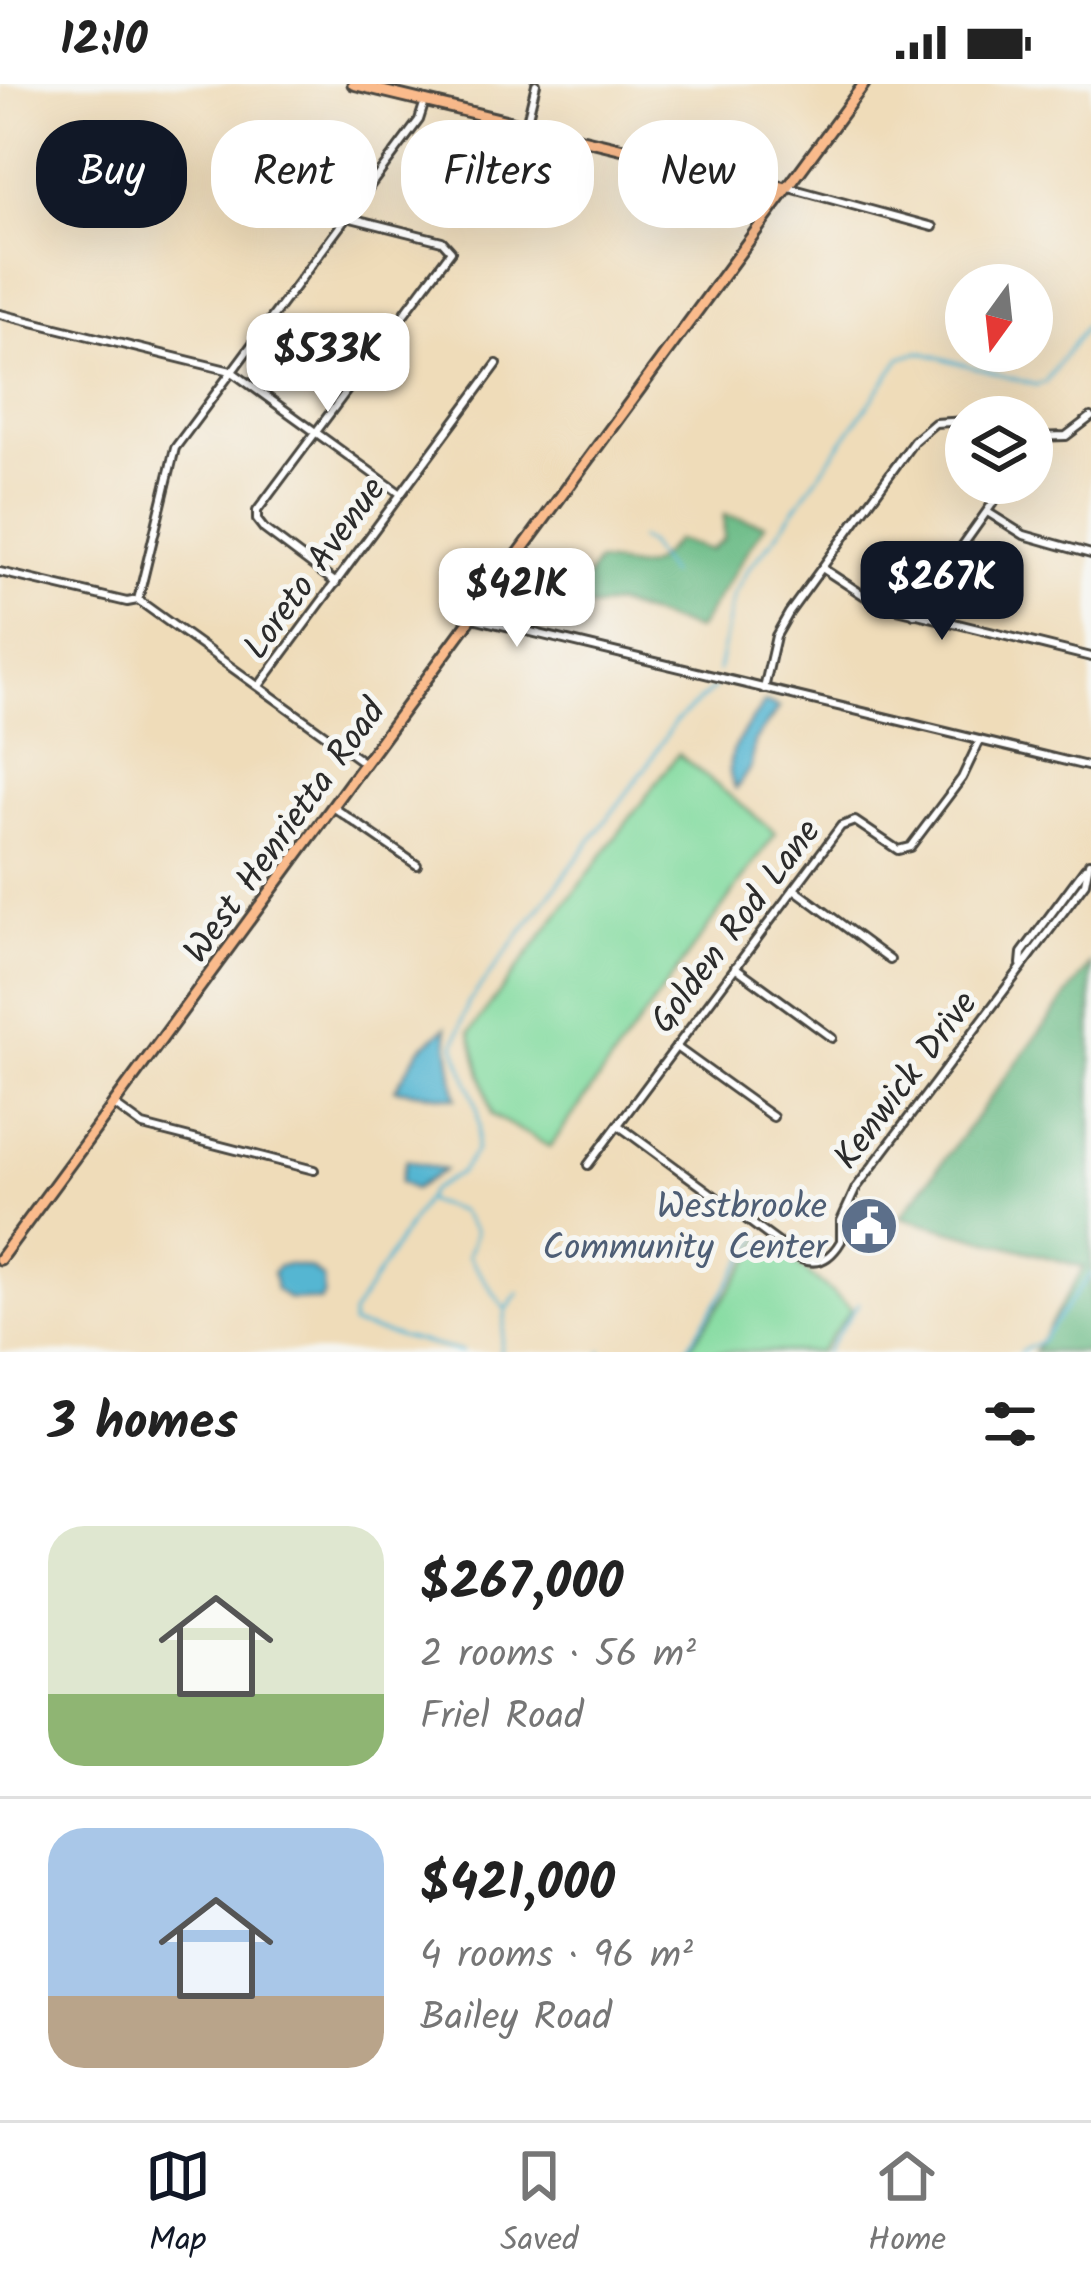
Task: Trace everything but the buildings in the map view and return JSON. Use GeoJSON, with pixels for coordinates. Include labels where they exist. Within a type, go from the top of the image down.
{"type":"FeatureCollection","features":[{"type":"Feature","properties":{"kind":"main road"},"geometry":{"type":"LineString","coordinates":[[353,84],[505,120]]}},
{"type":"Feature","properties":{"kind":"main road","name":"West Henrietta Road"},"geometry":{"type":"LineString","coordinates":[[0,1259],[864,84]]}},
{"type":"Feature","properties":{"kind":"main road"},"geometry":{"type":"LineString","coordinates":[[594,141],[786,188]]}},
{"type":"Feature","properties":{"kind":"street"},"geometry":{"type":"LineString","coordinates":[[527,120],[536,84]]}},
{"type":"Feature","properties":{"kind":"street"},"geometry":{"type":"LineString","coordinates":[[377,176],[419,120],[425,101]]}},
{"type":"Feature","properties":{"kind":"street"},"geometry":{"type":"LineString","coordinates":[[786,188],[933,227]]}},
{"type":"Feature","properties":{"kind":"street"},"geometry":{"type":"LineString","coordinates":[[336,583],[264,529],[256,517],[262,501],[451,251],[442,241],[377,225]]}},
{"type":"Feature","properties":{"kind":"street"},"geometry":{"type":"LineString","coordinates":[[138,600],[172,457],[338,228]]}},
{"type":"Feature","properties":{"kind":"street"},"geometry":{"type":"LineString","coordinates":[[0,314],[231,371],[401,494]]}},
{"type":"Feature","properties":{"kind":"street","name":"Loreto Avenue"},"geometry":{"type":"LineString","coordinates":[[259,686],[497,364]]}},
{"type":"Feature","properties":{"kind":"street"},"geometry":{"type":"LineString","coordinates":[[1053,436],[1066,436],[1091,417]]}},
{"type":"Feature","properties":{"kind":"street"},"geometry":{"type":"LineString","coordinates":[[764,689],[781,625],[921,433],[945,420]]}},
{"type":"Feature","properties":{"kind":"street"},"geometry":{"type":"LineString","coordinates":[[914,614],[994,504]]}},
{"type":"Feature","properties":{"kind":"street"},"geometry":{"type":"LineString","coordinates":[[989,512],[1024,535],[1091,554]]}},
{"type":"Feature","properties":{"kind":"street"},"geometry":{"type":"LineString","coordinates":[[822,568],[866,599],[1091,657]]}},
{"type":"Feature","properties":{"kind":"street"},"geometry":{"type":"LineString","coordinates":[[0,572],[128,602],[138,600],[366,765]]}},
{"type":"Feature","properties":{"kind":"street"},"geometry":{"type":"LineString","coordinates":[[472,618],[1091,767]]}},
{"type":"Feature","properties":{"kind":"street","name":"Golden Rod Lane"},"geometry":{"type":"LineString","coordinates":[[588,1165],[848,821],[862,824],[898,850],[910,847],[962,778],[980,740]]}},
{"type":"Feature","properties":{"kind":"street"},"geometry":{"type":"LineString","coordinates":[[333,807],[417,865]]}},
{"type":"Feature","properties":{"kind":"street","name":"Kenwick Drive"},"geometry":{"type":"LineString","coordinates":[[618,1125],[799,1258],[812,1263],[824,1260],[841,1241],[841,1221],[856,1188],[1021,964],[1022,952],[1090,861]]}},
{"type":"Feature","properties":{"kind":"street"},"geometry":{"type":"LineString","coordinates":[[794,889],[890,960]]}},
{"type":"Feature","properties":{"kind":"street"},"geometry":{"type":"LineString","coordinates":[[735,968],[832,1038]]}},
{"type":"Feature","properties":{"kind":"street"},"geometry":{"type":"LineString","coordinates":[[676,1047],[773,1117]]}},
{"type":"Feature","properties":{"kind":"street"},"geometry":{"type":"LineString","coordinates":[[114,1106],[143,1126],[314,1170]]}},
{"type":"Feature","properties":{"kind":"green space"},"geometry":{"type":"Polygon","coordinates":[[[724,515],[765,524],[697,630],[616,604],[591,608],[581,604],[581,587],[597,562],[641,567],[656,560],[676,540],[710,550],[724,539],[724,515]]]}},
{"type":"Feature","properties":{"kind":"green space"},"geometry":{"type":"Polygon","coordinates":[[[678,754],[776,833],[550,1147],[492,1115],[470,1032],[678,754]]]}},
{"type":"Feature","properties":{"kind":"green space"},"geometry":{"type":"Polygon","coordinates":[[[1091,964],[1091,1352],[1034,1352],[1084,1267],[901,1217],[1091,964]]]}},
{"type":"Feature","properties":{"kind":"green space"},"geometry":{"type":"Polygon","coordinates":[[[765,1238],[852,1309],[819,1352],[687,1352],[765,1238]]]}},
{"type":"Feature","properties":{"kind":"water"},"geometry":{"type":"Polygon","coordinates":[[[765,702],[779,708],[754,742],[751,766],[736,789],[732,755],[765,702]]]}},
{"type":"Feature","properties":{"kind":"water"},"geometry":{"type":"Polygon","coordinates":[[[446,1027],[456,1098],[395,1089],[420,1049],[446,1027]]]}},
{"type":"Feature","properties":{"kind":"water"},"geometry":{"type":"Polygon","coordinates":[[[406,1160],[444,1170],[414,1189],[400,1182],[406,1160]]]}},
{"type":"Feature","properties":{"kind":"water"},"geometry":{"type":"Polygon","coordinates":[[[288,1264],[312,1269],[323,1278],[320,1301],[289,1299],[276,1290],[273,1272],[288,1264]]]}},
{"type":"Feature","properties":{"kind":"waterway"},"geometry":{"type":"LineString","coordinates":[[718,671],[733,596],[748,569],[901,358],[920,352],[1036,385],[1045,382],[1091,319]]}},
{"type":"Feature","properties":{"kind":"waterway"},"geometry":{"type":"LineString","coordinates":[[639,539],[669,574]]}},
{"type":"Feature","properties":{"kind":"waterway"},"geometry":{"type":"LineString","coordinates":[[462,1352],[352,1325],[352,1315],[431,1190],[460,1173],[475,1152],[477,1107],[455,1045],[468,1003],[645,769],[674,723],[714,688]]}},
{"type":"Feature","properties":{"kind":"waterway"},"geometry":{"type":"LineString","coordinates":[[427,1201],[459,1211],[476,1232],[468,1256],[506,1310],[500,1352]]}},
{"type":"Feature","properties":{"kind":"waterway"},"geometry":{"type":"LineString","coordinates":[[684,1352],[759,1237]]}},
{"type":"Feature","properties":{"kind":"waterway"},"geometry":{"type":"LineString","coordinates":[[1020,1352],[1041,1341],[1091,1274]]}},
{"type":"Feature","properties":{"kind":"waterway"},"geometry":{"type":"LineString","coordinates":[[506,1310],[519,1293]]}},
{"type":"Feature","properties":{"kind":"waterway"},"geometry":{"type":"LineString","coordinates":[[825,1352],[859,1303]]}},
{"type":"Feature","properties":{"kind":"place","name":"Westbrooke Community Center"},"geometry":{"type":"Point","coordinates":[869,1226]}}]}
